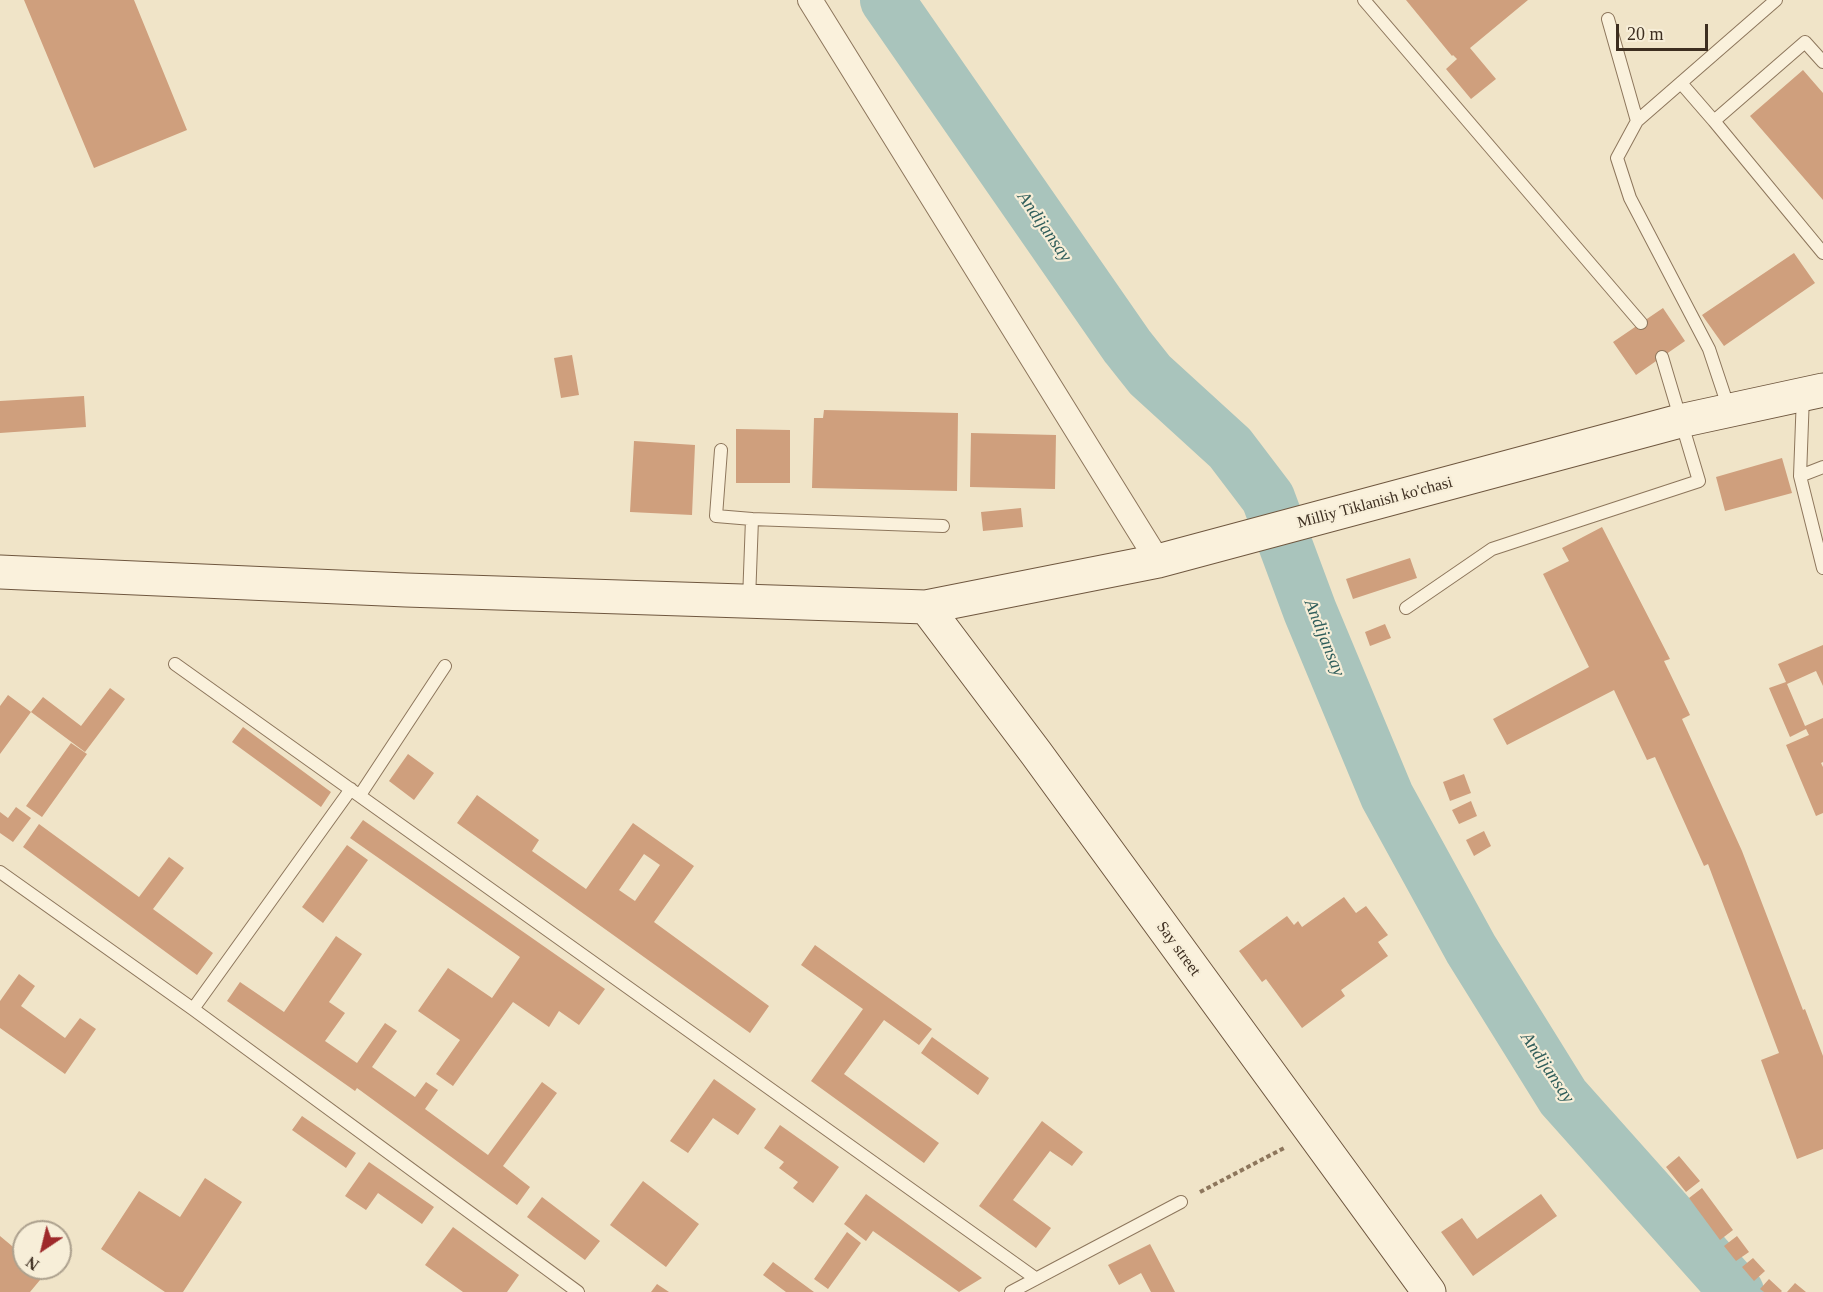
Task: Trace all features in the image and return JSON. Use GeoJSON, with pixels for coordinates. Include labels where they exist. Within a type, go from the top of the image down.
{"type":"FeatureCollection","features":[{"type":"Feature","properties":{"kind":"main road","name":"Milliy Tiklanish ko'chasi"},"geometry":{"type":"LineString","coordinates":[[0,572],[372,588],[926,607],[1158,561],[1680,421],[1813,392]]}},
{"type":"Feature","properties":{"kind":"main road","name":"Say street"},"geometry":{"type":"LineString","coordinates":[[926,607],[1036,753],[1429,1292]]}},
{"type":"Feature","properties":{"kind":"street"},"geometry":{"type":"LineString","coordinates":[[810,0],[1158,561]]}},
{"type":"Feature","properties":{"kind":"lane"},"geometry":{"type":"LineString","coordinates":[[1364,0],[1641,322]]}},
{"type":"Feature","properties":{"kind":"lane"},"geometry":{"type":"LineString","coordinates":[[1730,410],[1709,349],[1629,198],[1617,158],[1637,121],[1776,0]]}},
{"type":"Feature","properties":{"kind":"lane"},"geometry":{"type":"LineString","coordinates":[[1608,19],[1637,121]]}},
{"type":"Feature","properties":{"kind":"lane"},"geometry":{"type":"LineString","coordinates":[[1714,121],[1805,42],[1823,62]]}},
{"type":"Feature","properties":{"kind":"lane"},"geometry":{"type":"LineString","coordinates":[[1681,83],[1823,253]]}},
{"type":"Feature","properties":{"kind":"lane"},"geometry":{"type":"LineString","coordinates":[[1406,608],[1492,549],[1699,482],[1662,357]]}},
{"type":"Feature","properties":{"kind":"lane"},"geometry":{"type":"LineString","coordinates":[[1813,392],[1800,476],[1823,568]]}},
{"type":"Feature","properties":{"kind":"lane"},"geometry":{"type":"LineString","coordinates":[[721,450],[716,516],[943,526]]}},
{"type":"Feature","properties":{"kind":"lane"},"geometry":{"type":"LineString","coordinates":[[1800,476],[1823,467]]}},
{"type":"Feature","properties":{"kind":"lane"},"geometry":{"type":"LineString","coordinates":[[749,601],[752,519]]}},
{"type":"Feature","properties":{"kind":"lane"},"geometry":{"type":"LineString","coordinates":[[175,664],[1035,1278]]}},
{"type":"Feature","properties":{"kind":"lane"},"geometry":{"type":"LineString","coordinates":[[193,1009],[356,792],[445,666]]}},
{"type":"Feature","properties":{"kind":"lane"},"geometry":{"type":"LineString","coordinates":[[0,872],[193,1009],[578,1292]]}},
{"type":"Feature","properties":{"kind":"lane"},"geometry":{"type":"LineString","coordinates":[[1011,1292],[1180,1202]]}},
{"type":"Feature","properties":{"kind":"path"},"geometry":{"type":"LineString","coordinates":[[1180,1202],[1313,1133]]}},
{"type":"Feature","properties":{"kind":"building"},"geometry":{"type":"Polygon","coordinates":[[[24,0],[134,0],[187,130],[94,168],[24,0]]]}},
{"type":"Feature","properties":{"kind":"building"},"geometry":{"type":"Polygon","coordinates":[[[1406,0],[1528,0],[1470,48],[1496,79],[1471,99],[1446,69],[1457,59],[1452,56],[1406,0]]]}},
{"type":"Feature","properties":{"kind":"building"},"geometry":{"type":"Polygon","coordinates":[[[1803,70],[1823,93],[1823,200],[1750,116],[1803,70]]]}},
{"type":"Feature","properties":{"kind":"building"},"geometry":{"type":"Polygon","coordinates":[[[1794,253],[1815,283],[1724,346],[1702,315],[1794,253]]]}},
{"type":"Feature","properties":{"kind":"building"},"geometry":{"type":"Polygon","coordinates":[[[1663,308],[1685,341],[1636,375],[1613,342],[1663,308]]]}},
{"type":"Feature","properties":{"kind":"building"},"geometry":{"type":"Polygon","coordinates":[[[572,355],[579,395],[561,398],[554,358],[572,355]]]}},
{"type":"Feature","properties":{"kind":"building"},"geometry":{"type":"Polygon","coordinates":[[[84,396],[86,427],[0,433],[0,401],[84,396]]]}},
{"type":"Feature","properties":{"kind":"building"},"geometry":{"type":"Polygon","coordinates":[[[824,410],[958,413],[957,491],[812,488],[814,418],[823,418],[824,410]]]}},
{"type":"Feature","properties":{"kind":"building"},"geometry":{"type":"Polygon","coordinates":[[[736,429],[790,430],[790,483],[736,483],[736,429]]]}},
{"type":"Feature","properties":{"kind":"building"},"geometry":{"type":"Polygon","coordinates":[[[971,433],[1056,435],[1055,489],[970,487],[971,433]]]}},
{"type":"Feature","properties":{"kind":"building"},"geometry":{"type":"Polygon","coordinates":[[[634,441],[695,445],[692,515],[630,512],[634,441]]]}},
{"type":"Feature","properties":{"kind":"building"},"geometry":{"type":"Polygon","coordinates":[[[1782,458],[1792,493],[1725,511],[1716,477],[1782,458]]]}},
{"type":"Feature","properties":{"kind":"building"},"geometry":{"type":"Polygon","coordinates":[[[1021,508],[1023,527],[983,531],[981,512],[1021,508]]]}},
{"type":"Feature","properties":{"kind":"building"},"geometry":{"type":"Polygon","coordinates":[[[1602,527],[1670,659],[1664,661],[1690,715],[1682,719],[1742,851],[1823,1056],[1823,1149],[1797,1159],[1761,1060],[1779,1053],[1708,864],[1704,866],[1655,757],[1647,760],[1614,690],[1507,745],[1493,719],[1589,667],[1543,574],[1569,561],[1562,548],[1602,527]]]}},
{"type":"Feature","properties":{"kind":"building"},"geometry":{"type":"Polygon","coordinates":[[[1410,558],[1417,578],[1353,599],[1346,579],[1410,558]]]}},
{"type":"Feature","properties":{"kind":"building"},"geometry":{"type":"Polygon","coordinates":[[[1385,624],[1391,638],[1370,646],[1365,632],[1385,624]]]}},
{"type":"Feature","properties":{"kind":"building"},"geometry":{"type":"Polygon","coordinates":[[[1823,645],[1823,686],[1816,671],[1787,684],[1805,726],[1823,718],[1823,762],[1821,763],[1823,767],[1823,813],[1816,816],[1786,745],[1809,735],[1806,729],[1790,737],[1769,688],[1786,682],[1778,664],[1823,645]]]}},
{"type":"Feature","properties":{"kind":"building"},"geometry":{"type":"Polygon","coordinates":[[[110,688],[125,699],[85,752],[31,712],[43,697],[81,726],[110,688]]]}},
{"type":"Feature","properties":{"kind":"building"},"geometry":{"type":"Polygon","coordinates":[[[8,695],[31,712],[0,754],[0,706],[8,695]]]}},
{"type":"Feature","properties":{"kind":"building"},"geometry":{"type":"Polygon","coordinates":[[[243,727],[331,792],[321,807],[232,742],[243,727]]]}},
{"type":"Feature","properties":{"kind":"building"},"geometry":{"type":"Polygon","coordinates":[[[71,743],[87,754],[42,817],[26,806],[71,743]]]}},
{"type":"Feature","properties":{"kind":"building"},"geometry":{"type":"Polygon","coordinates":[[[408,754],[434,773],[414,800],[389,781],[408,754]]]}},
{"type":"Feature","properties":{"kind":"building"},"geometry":{"type":"Polygon","coordinates":[[[1464,774],[1471,793],[1450,801],[1443,782],[1464,774]]]}},
{"type":"Feature","properties":{"kind":"building"},"geometry":{"type":"Polygon","coordinates":[[[477,795],[539,840],[532,851],[586,889],[633,823],[694,866],[654,922],[769,1006],[750,1033],[457,823],[477,795]],[[644,854],[619,890],[635,901],[660,865],[644,854]]]}},
{"type":"Feature","properties":{"kind":"building"},"geometry":{"type":"Polygon","coordinates":[[[1471,801],[1477,816],[1459,824],[1452,810],[1471,801]]]}},
{"type":"Feature","properties":{"kind":"building"},"geometry":{"type":"Polygon","coordinates":[[[16,807],[31,818],[13,842],[0,833],[0,812],[8,818],[16,807]]]}},
{"type":"Feature","properties":{"kind":"building"},"geometry":{"type":"Polygon","coordinates":[[[363,820],[605,989],[579,1025],[559,1011],[549,1027],[513,1002],[453,1086],[436,1074],[460,1040],[418,1011],[448,968],[492,998],[520,957],[350,838],[363,820]]]}},
{"type":"Feature","properties":{"kind":"building"},"geometry":{"type":"Polygon","coordinates":[[[39,824],[139,897],[169,857],[184,868],[153,909],[213,953],[197,975],[23,847],[39,824]]]}},
{"type":"Feature","properties":{"kind":"building"},"geometry":{"type":"Polygon","coordinates":[[[1484,831],[1491,846],[1474,856],[1466,840],[1484,831]]]}},
{"type":"Feature","properties":{"kind":"building"},"geometry":{"type":"Polygon","coordinates":[[[347,845],[368,860],[323,923],[302,907],[347,845]]]}},
{"type":"Feature","properties":{"kind":"building"},"geometry":{"type":"Polygon","coordinates":[[[1344,897],[1356,913],[1366,906],[1388,935],[1378,942],[1388,956],[1341,990],[1345,996],[1302,1028],[1266,979],[1262,982],[1239,951],[1287,916],[1294,925],[1298,921],[1302,927],[1344,897]]]}},
{"type":"Feature","properties":{"kind":"building"},"geometry":{"type":"Polygon","coordinates":[[[336,936],[362,954],[329,1002],[345,1013],[325,1041],[357,1063],[385,1023],[397,1031],[372,1067],[415,1097],[426,1082],[438,1090],[425,1109],[488,1155],[542,1082],[557,1093],[503,1166],[530,1187],[517,1205],[357,1088],[355,1091],[227,1001],[240,982],[284,1012],[336,936]]]}},
{"type":"Feature","properties":{"kind":"building"},"geometry":{"type":"Polygon","coordinates":[[[815,945],[932,1029],[919,1045],[884,1020],[844,1074],[939,1143],[924,1163],[811,1081],[863,1009],[801,965],[815,945]]]}},
{"type":"Feature","properties":{"kind":"building"},"geometry":{"type":"Polygon","coordinates":[[[19,974],[35,986],[21,1006],[65,1038],[80,1018],[96,1029],[65,1074],[0,1028],[0,1001],[19,974]]]}},
{"type":"Feature","properties":{"kind":"building"},"geometry":{"type":"Polygon","coordinates":[[[932,1037],[989,1078],[978,1095],[921,1053],[932,1037]]]}},
{"type":"Feature","properties":{"kind":"building"},"geometry":{"type":"Polygon","coordinates":[[[714,1079],[756,1109],[738,1135],[713,1118],[688,1153],[670,1141],[714,1079]]]}},
{"type":"Feature","properties":{"kind":"building"},"geometry":{"type":"Polygon","coordinates":[[[302,1116],[356,1153],[346,1168],[292,1130],[302,1116]]]}},
{"type":"Feature","properties":{"kind":"building"},"geometry":{"type":"Polygon","coordinates":[[[1042,1121],[1083,1152],[1072,1166],[1050,1151],[1013,1200],[1051,1228],[1036,1248],[979,1206],[1042,1121]]]}},
{"type":"Feature","properties":{"kind":"building"},"geometry":{"type":"Polygon","coordinates":[[[780,1125],[839,1167],[813,1203],[793,1188],[798,1182],[779,1168],[784,1162],[764,1148],[780,1125]]]}},
{"type":"Feature","properties":{"kind":"building"},"geometry":{"type":"Polygon","coordinates":[[[1679,1156],[1700,1181],[1686,1192],[1666,1167],[1679,1156]]]}},
{"type":"Feature","properties":{"kind":"building"},"geometry":{"type":"Polygon","coordinates":[[[369,1162],[434,1207],[422,1224],[378,1193],[366,1210],[345,1196],[369,1162]]]}},
{"type":"Feature","properties":{"kind":"building"},"geometry":{"type":"Polygon","coordinates":[[[205,1178],[242,1202],[183,1292],[165,1292],[101,1249],[139,1191],[180,1217],[205,1178]]]}},
{"type":"Feature","properties":{"kind":"building"},"geometry":{"type":"Polygon","coordinates":[[[643,1181],[699,1224],[666,1267],[610,1225],[643,1181]]]}},
{"type":"Feature","properties":{"kind":"building"},"geometry":{"type":"Polygon","coordinates":[[[1702,1188],[1733,1230],[1720,1240],[1689,1198],[1702,1188]]]}},
{"type":"Feature","properties":{"kind":"building"},"geometry":{"type":"Polygon","coordinates":[[[866,1194],[982,1278],[959,1292],[873,1231],[866,1241],[844,1224],[866,1194]]]}},
{"type":"Feature","properties":{"kind":"building"},"geometry":{"type":"Polygon","coordinates":[[[1541,1194],[1557,1216],[1473,1276],[1441,1232],[1462,1218],[1477,1239],[1541,1194]]]}},
{"type":"Feature","properties":{"kind":"building"},"geometry":{"type":"Polygon","coordinates":[[[542,1197],[600,1241],[585,1260],[527,1217],[542,1197]]]}},
{"type":"Feature","properties":{"kind":"building"},"geometry":{"type":"Polygon","coordinates":[[[453,1227],[519,1275],[507,1292],[463,1292],[425,1265],[453,1227]]]}},
{"type":"Feature","properties":{"kind":"building"},"geometry":{"type":"Polygon","coordinates":[[[847,1232],[861,1243],[828,1289],[814,1279],[847,1232]]]}},
{"type":"Feature","properties":{"kind":"building"},"geometry":{"type":"Polygon","coordinates":[[[0,1236],[12,1246],[12,1280],[40,1280],[30,1292],[0,1292],[0,1236]]]}},
{"type":"Feature","properties":{"kind":"building"},"geometry":{"type":"Polygon","coordinates":[[[1737,1236],[1749,1252],[1736,1261],[1724,1246],[1737,1236]]]}},
{"type":"Feature","properties":{"kind":"building"},"geometry":{"type":"Polygon","coordinates":[[[1150,1244],[1175,1292],[1151,1292],[1141,1273],[1119,1285],[1108,1265],[1150,1244]]]}},
{"type":"Feature","properties":{"kind":"building"},"geometry":{"type":"Polygon","coordinates":[[[1753,1258],[1765,1271],[1754,1281],[1742,1267],[1753,1258]]]}},
{"type":"Feature","properties":{"kind":"building"},"geometry":{"type":"Polygon","coordinates":[[[773,1262],[814,1292],[786,1292],[763,1275],[773,1262]]]}},
{"type":"Feature","properties":{"kind":"building"},"geometry":{"type":"Polygon","coordinates":[[[1769,1279],[1781,1292],[1764,1292],[1760,1289],[1769,1279]]]}},
{"type":"Feature","properties":{"kind":"building"},"geometry":{"type":"Polygon","coordinates":[[[1795,1283],[1806,1292],[1787,1292],[1795,1283]]]}},
{"type":"Feature","properties":{"kind":"building"},"geometry":{"type":"Polygon","coordinates":[[[657,1284],[669,1292],[651,1292],[657,1284]]]}},
{"type":"Feature","properties":{"kind":"waterway","name":"Andijansay"},"geometry":{"type":"LineString","coordinates":[[887,0],[1127,346],[1150,375],[1230,448],[1268,498],[1310,611],[1387,796],[1471,949],[1563,1097],[1737,1292]]}}]}
